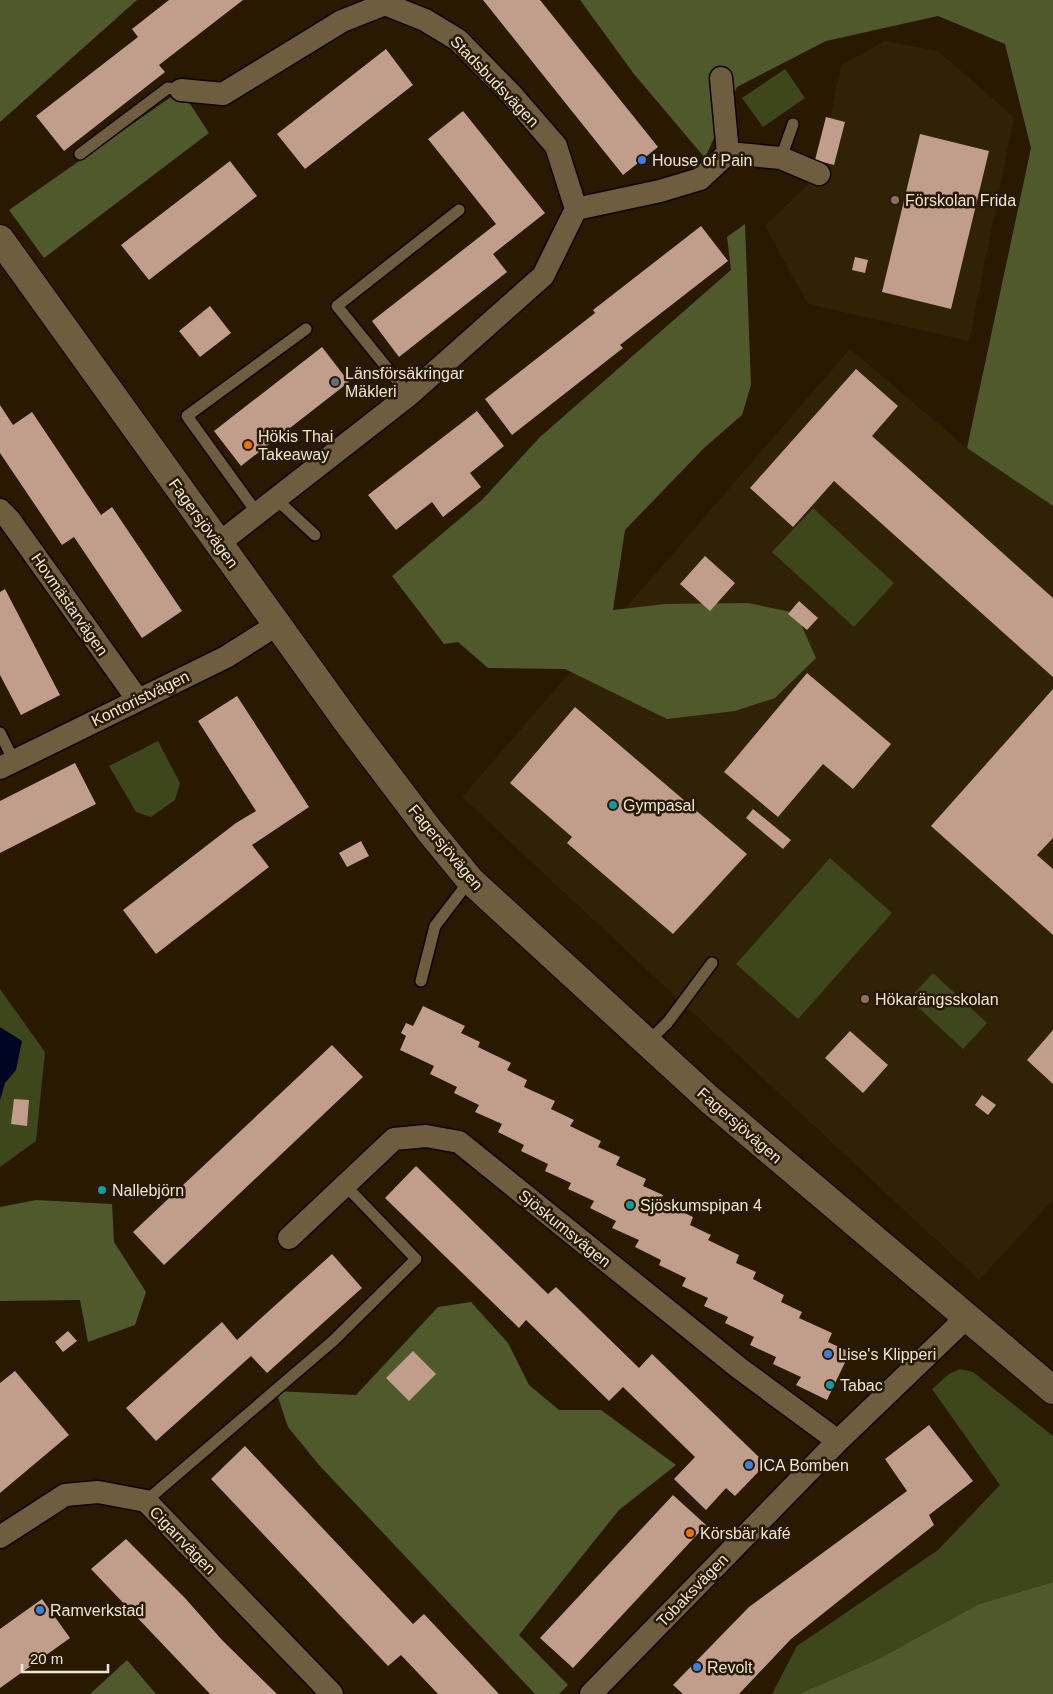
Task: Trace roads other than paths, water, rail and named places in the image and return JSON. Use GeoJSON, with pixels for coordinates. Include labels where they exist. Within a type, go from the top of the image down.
{"type":"FeatureCollection","features":[{"type":"Feature","properties":{"kind":"street","name":"Stadsbudsvägen"},"geometry":{"type":"LineString","coordinates":[[181,90],[223,94],[342,21],[385,2],[426,20],[458,40],[511,94],[556,146],[576,209]]}},
{"type":"Feature","properties":{"kind":"street"},"geometry":{"type":"LineString","coordinates":[[721,78],[728,153]]}},
{"type":"Feature","properties":{"kind":"street"},"geometry":{"type":"LineString","coordinates":[[218,544],[409,395],[542,276],[576,209],[660,191],[700,179],[728,153],[781,158],[819,174]]}},
{"type":"Feature","properties":{"kind":"street","name":"Fagersjövägen"},"geometry":{"type":"LineString","coordinates":[[0,239],[351,727],[429,830],[470,880],[710,1100],[1053,1390]]}},
{"type":"Feature","properties":{"kind":"street","name":"Hovmästarvägen"},"geometry":{"type":"LineString","coordinates":[[0,510],[10,519],[138,700]]}},
{"type":"Feature","properties":{"kind":"street","name":"Kontoristvägen"},"geometry":{"type":"LineString","coordinates":[[7,764],[226,657],[278,624]]}},
{"type":"Feature","properties":{"kind":"street","name":"Sjöskumsvägen"},"geometry":{"type":"LineString","coordinates":[[289,1238],[344,1184],[394,1140],[426,1136],[459,1142],[731,1362],[838,1441]]}},
{"type":"Feature","properties":{"kind":"street","name":"Tobaksvägen"},"geometry":{"type":"LineString","coordinates":[[591,1694],[838,1441],[966,1318]]}},
{"type":"Feature","properties":{"kind":"street","name":"Cigarrvägen"},"geometry":{"type":"LineString","coordinates":[[0,1538],[65,1495],[98,1492],[146,1501],[332,1694]]}},
{"type":"Feature","properties":{"kind":"lane"},"geometry":{"type":"LineString","coordinates":[[80,154],[168,88],[181,90]]}},
{"type":"Feature","properties":{"kind":"lane"},"geometry":{"type":"LineString","coordinates":[[781,158],[793,124]]}},
{"type":"Feature","properties":{"kind":"lane"},"geometry":{"type":"LineString","coordinates":[[409,395],[337,306],[459,210]]}},
{"type":"Feature","properties":{"kind":"lane"},"geometry":{"type":"LineString","coordinates":[[257,514],[187,416],[306,329]]}},
{"type":"Feature","properties":{"kind":"lane"},"geometry":{"type":"LineString","coordinates":[[276,499],[315,535]]}},
{"type":"Feature","properties":{"kind":"lane"},"geometry":{"type":"LineString","coordinates":[[0,733],[7,764]]}},
{"type":"Feature","properties":{"kind":"lane"},"geometry":{"type":"LineString","coordinates":[[421,981],[435,926],[470,880]]}},
{"type":"Feature","properties":{"kind":"lane"},"geometry":{"type":"LineString","coordinates":[[647,1043],[668,1022],[712,963]]}},
{"type":"Feature","properties":{"kind":"lane"},"geometry":{"type":"LineString","coordinates":[[146,1501],[333,1341],[416,1259],[344,1184]]}},
{"type":"Feature","properties":{"kind":"water"},"geometry":{"type":"Polygon","coordinates":[[[0,1027],[22,1041],[16,1070],[5,1083],[0,1100],[0,1027]]]}},
{"type":"Feature","properties":{"kind":"place","name":"House of Pain"},"geometry":{"type":"Point","coordinates":[642,160]}},
{"type":"Feature","properties":{"kind":"place","name":"Förskolan Frida"},"geometry":{"type":"Point","coordinates":[895,200]}},
{"type":"Feature","properties":{"kind":"place","name":"Länsförsäkringar Mäkleri"},"geometry":{"type":"Point","coordinates":[335,382]}},
{"type":"Feature","properties":{"kind":"place","name":"Hökis Thai Takeaway"},"geometry":{"type":"Point","coordinates":[248,445]}},
{"type":"Feature","properties":{"kind":"place","name":"Gympasal"},"geometry":{"type":"Point","coordinates":[613,805]}},
{"type":"Feature","properties":{"kind":"place","name":"Hökarängsskolan"},"geometry":{"type":"Point","coordinates":[865,999]}},
{"type":"Feature","properties":{"kind":"place","name":"Nallebjörn"},"geometry":{"type":"Point","coordinates":[102,1190]}},
{"type":"Feature","properties":{"kind":"place","name":"Sjöskumspipan 4"},"geometry":{"type":"Point","coordinates":[630,1205]}},
{"type":"Feature","properties":{"kind":"place","name":"Lise's Klipperi"},"geometry":{"type":"Point","coordinates":[828,1354]}},
{"type":"Feature","properties":{"kind":"place","name":"Tabac"},"geometry":{"type":"Point","coordinates":[830,1385]}},
{"type":"Feature","properties":{"kind":"place","name":"ICA Bomben"},"geometry":{"type":"Point","coordinates":[749,1465]}},
{"type":"Feature","properties":{"kind":"place","name":"Körsbär kafé"},"geometry":{"type":"Point","coordinates":[690,1533]}},
{"type":"Feature","properties":{"kind":"place","name":"Ramverkstad"},"geometry":{"type":"Point","coordinates":[40,1610]}},
{"type":"Feature","properties":{"kind":"place","name":"Revolt"},"geometry":{"type":"Point","coordinates":[697,1667]}}]}
